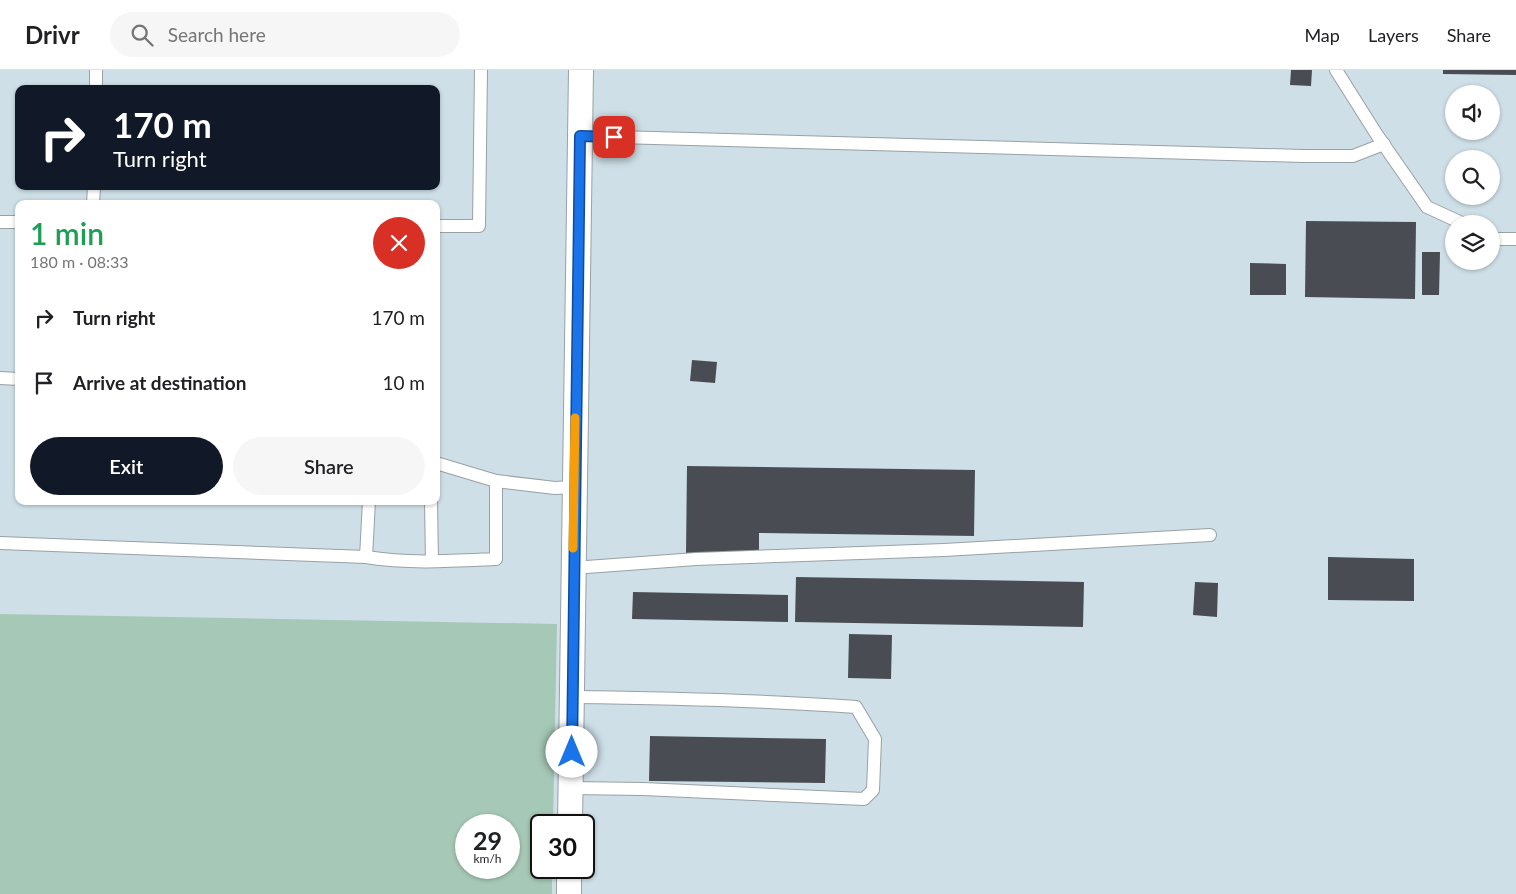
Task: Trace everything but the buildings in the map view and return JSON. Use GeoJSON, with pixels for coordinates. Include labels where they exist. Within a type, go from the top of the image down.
{"type":"FeatureCollection","features":[{"type":"Feature","properties":{"kind":"street"},"geometry":{"type":"LineString","coordinates":[[570,814],[581,70]]}},
{"type":"Feature","properties":{"kind":"street"},"geometry":{"type":"LineString","coordinates":[[569,879],[569,894]]}},
{"type":"Feature","properties":{"kind":"lane"},"geometry":{"type":"LineString","coordinates":[[96,70],[96,85]]}},
{"type":"Feature","properties":{"kind":"lane"},"geometry":{"type":"LineString","coordinates":[[440,226],[479,226],[482,70]]}},
{"type":"Feature","properties":{"kind":"lane"},"geometry":{"type":"LineString","coordinates":[[1336,70],[1428,207],[1445,215]]}},
{"type":"Feature","properties":{"kind":"lane"},"geometry":{"type":"LineString","coordinates":[[580,136],[1311,156],[1353,156],[1384,144]]}},
{"type":"Feature","properties":{"kind":"lane"},"geometry":{"type":"LineString","coordinates":[[0,222],[15,222]]}},
{"type":"Feature","properties":{"kind":"lane"},"geometry":{"type":"LineString","coordinates":[[1500,239],[1516,239]]}},
{"type":"Feature","properties":{"kind":"lane"},"geometry":{"type":"LineString","coordinates":[[0,378],[15,379]]}},
{"type":"Feature","properties":{"kind":"lane"},"geometry":{"type":"LineString","coordinates":[[440,464],[496,481],[555,488],[574,488]]}},
{"type":"Feature","properties":{"kind":"lane"},"geometry":{"type":"LineString","coordinates":[[0,543],[366,557],[392,561],[496,559],[496,481]]}},
{"type":"Feature","properties":{"kind":"lane"},"geometry":{"type":"LineString","coordinates":[[366,557],[369,505]]}},
{"type":"Feature","properties":{"kind":"lane"},"geometry":{"type":"LineString","coordinates":[[431,505],[432,561]]}},
{"type":"Feature","properties":{"kind":"lane"},"geometry":{"type":"LineString","coordinates":[[573,568],[696,559],[944,550],[1210,535]]}},
{"type":"Feature","properties":{"kind":"lane"},"geometry":{"type":"LineString","coordinates":[[571,788],[643,789],[864,799],[873,790],[875,738],[856,707],[672,698],[572,697]]}},
{"type":"Feature","properties":{"kind":"shaded area"},"geometry":{"type":"Polygon","coordinates":[[[0,70],[1516,70],[1516,894],[0,894],[0,70]]]}},
{"type":"Feature","properties":{"kind":"green space"},"geometry":{"type":"Polygon","coordinates":[[[0,614],[557,624],[553,814],[530,814],[530,879],[552,879],[552,894],[0,894],[0,614]]]}},
{"type":"Feature","properties":{"kind":"slow traffic"},"geometry":{"type":"LineString","coordinates":[[573,548],[575,418]]}},
{"type":"Feature","properties":{"kind":"route"},"geometry":{"type":"LineString","coordinates":[[572,752],[573,552],[580,136],[614,137]]}}]}
